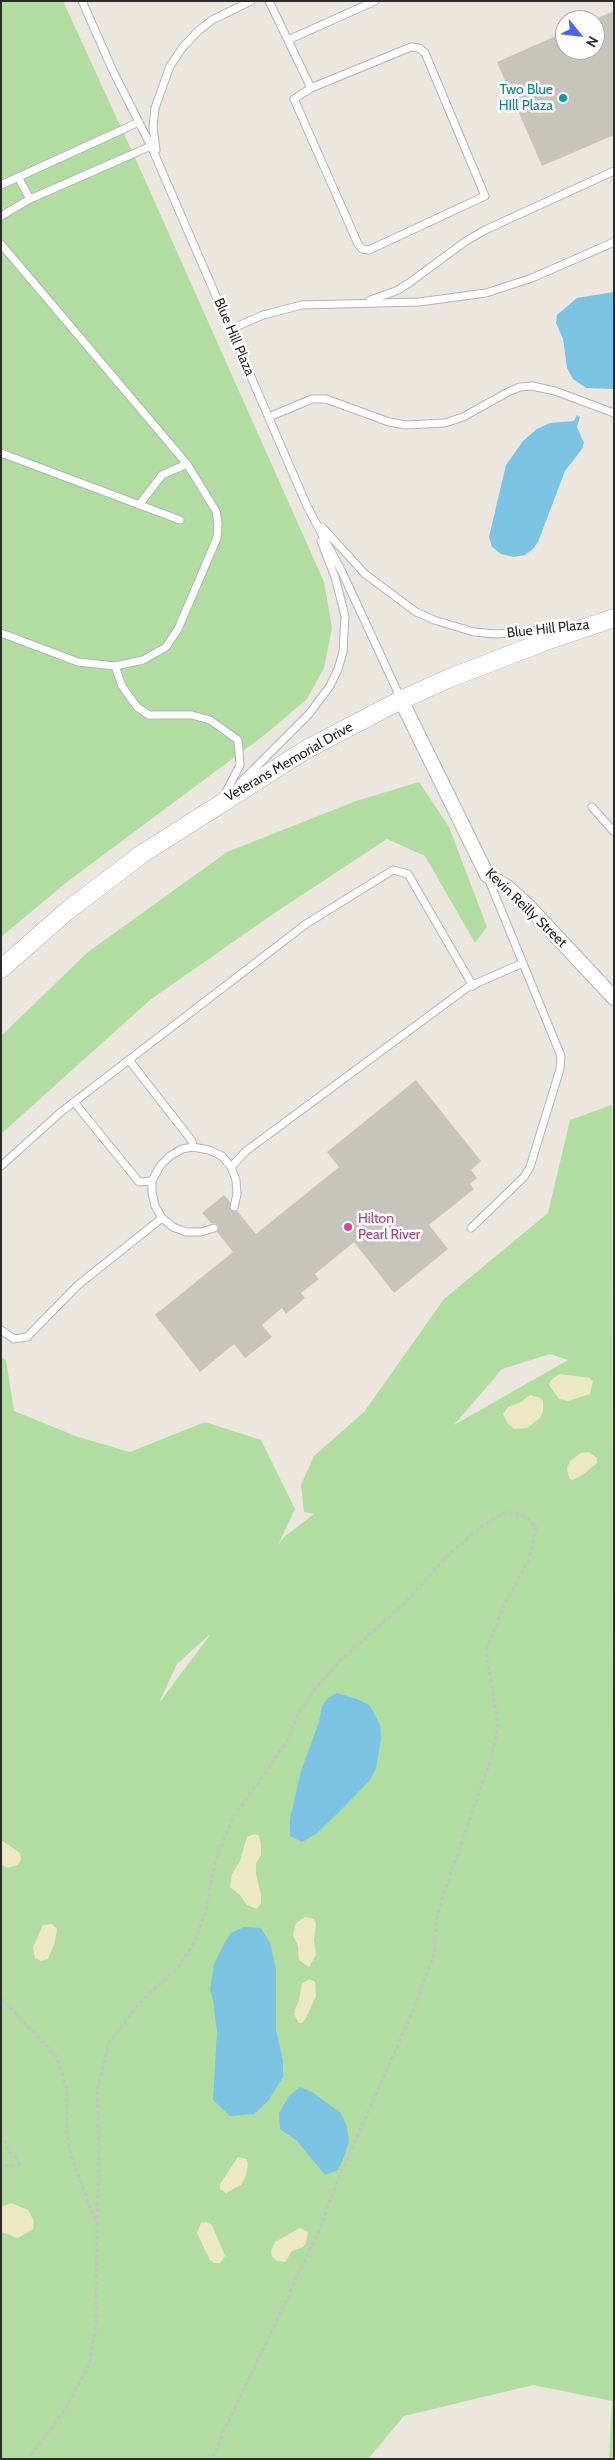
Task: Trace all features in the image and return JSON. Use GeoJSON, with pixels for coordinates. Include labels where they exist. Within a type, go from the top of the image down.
{"type":"FeatureCollection","features":[{"type":"Feature","properties":{"kind":"street","name":"Veterans Memorial Drive"},"geometry":{"type":"LineString","coordinates":[[1,969],[104,881],[222,801],[307,749],[401,700],[500,657],[614,618]]}},
{"type":"Feature","properties":{"kind":"street","name":"Kevin Reilly Street"},"geometry":{"type":"LineString","coordinates":[[401,700],[487,875],[507,887],[529,907],[614,998]]}},
{"type":"Feature","properties":{"kind":"lane","name":"Blue Hill Plaza"},"geometry":{"type":"LineString","coordinates":[[82,1],[113,71],[161,168],[269,417],[307,506],[341,596],[345,616],[343,652],[330,686],[309,714],[222,801]]}},
{"type":"Feature","properties":{"kind":"lane","name":"Blue Hill Plaza"},"geometry":{"type":"LineString","coordinates":[[161,168],[155,147],[153,127],[155,108],[170,66],[183,47],[197,32],[212,20],[251,1]]}},
{"type":"Feature","properties":{"kind":"lane"},"geometry":{"type":"LineString","coordinates":[[269,1],[311,88]]}},
{"type":"Feature","properties":{"kind":"lane"},"geometry":{"type":"LineString","coordinates":[[288,40],[375,1]]}},
{"type":"Feature","properties":{"kind":"lane"},"geometry":{"type":"LineString","coordinates":[[411,48],[419,48],[424,53],[485,196],[368,250],[362,249],[358,244],[294,99],[311,88],[411,48]]}},
{"type":"Feature","properties":{"kind":"lane"},"geometry":{"type":"LineString","coordinates":[[1,185],[139,122]]}},
{"type":"Feature","properties":{"kind":"lane"},"geometry":{"type":"LineString","coordinates":[[1,216],[30,199],[151,146]]}},
{"type":"Feature","properties":{"kind":"lane"},"geometry":{"type":"LineString","coordinates":[[350,303],[366,301],[396,291],[484,230],[614,171]]}},
{"type":"Feature","properties":{"kind":"lane"},"geometry":{"type":"LineString","coordinates":[[18,177],[30,199]]}},
{"type":"Feature","properties":{"kind":"lane"},"geometry":{"type":"LineString","coordinates":[[231,329],[281,309],[302,305],[442,300],[486,293],[532,278],[614,242]]}},
{"type":"Feature","properties":{"kind":"lane"},"geometry":{"type":"LineString","coordinates":[[1,244],[188,464],[216,511],[217,538],[178,629],[166,646],[143,660],[115,666],[78,662],[1,633]]}},
{"type":"Feature","properties":{"kind":"lane"},"geometry":{"type":"LineString","coordinates":[[269,417],[312,399],[326,399],[398,424],[445,423],[462,417],[508,392],[532,386],[555,391],[614,413]]}},
{"type":"Feature","properties":{"kind":"lane"},"geometry":{"type":"LineString","coordinates":[[1,453],[180,520]]}},
{"type":"Feature","properties":{"kind":"lane"},"geometry":{"type":"LineString","coordinates":[[139,505],[162,475],[188,464]]}},
{"type":"Feature","properties":{"kind":"lane","name":"Blue Hill Plaza"},"geometry":{"type":"LineString","coordinates":[[307,506],[335,543],[365,574],[416,612],[434,620],[474,632],[496,634],[546,631],[596,624]]}},
{"type":"Feature","properties":{"kind":"lane","name":"Blue Hill Plaza"},"geometry":{"type":"LineString","coordinates":[[307,506],[342,572],[401,700]]}},
{"type":"Feature","properties":{"kind":"lane"},"geometry":{"type":"LineString","coordinates":[[115,666],[122,686],[137,707],[149,715],[192,715],[210,720],[238,740],[240,765],[222,801]]}},
{"type":"Feature","properties":{"kind":"lane"},"geometry":{"type":"LineString","coordinates":[[592,807],[614,832]]}},
{"type":"Feature","properties":{"kind":"lane"},"geometry":{"type":"LineString","coordinates":[[1,1166],[74,1102],[306,924],[394,870],[408,874],[473,986]]}},
{"type":"Feature","properties":{"kind":"lane"},"geometry":{"type":"LineString","coordinates":[[471,1228],[524,1177],[530,1167],[560,1069],[560,1056],[487,875]]}},
{"type":"Feature","properties":{"kind":"lane"},"geometry":{"type":"LineString","coordinates":[[231,1167],[246,1151],[473,986],[523,963]]}},
{"type":"Feature","properties":{"kind":"lane"},"geometry":{"type":"LineString","coordinates":[[129,1060],[192,1141],[193,1148]]}},
{"type":"Feature","properties":{"kind":"lane"},"geometry":{"type":"LineString","coordinates":[[74,1102],[140,1182],[152,1182]]}},
{"type":"Feature","properties":{"kind":"lane"},"geometry":{"type":"LineString","coordinates":[[214,1228],[201,1232],[186,1232],[173,1227],[162,1218],[155,1206],[152,1182],[160,1166],[170,1156],[182,1149],[209,1150],[222,1156],[231,1167],[236,1180],[237,1194],[234,1207]]}},
{"type":"Feature","properties":{"kind":"lane"},"geometry":{"type":"LineString","coordinates":[[1,1330],[14,1338],[26,1337],[78,1285],[162,1218]]}},
{"type":"Feature","properties":{"kind":"path"},"geometry":{"type":"LineString","coordinates":[[28,2459],[64,2410],[90,2364],[96,2325],[99,2155],[97,2091],[109,2043],[139,2004],[181,1964],[196,1940],[206,1910],[215,1862],[233,1818],[287,1741],[299,1713],[314,1690],[342,1659],[405,1603],[449,1554],[486,1523],[506,1512],[524,1515],[536,1527],[529,1559],[504,1608],[486,1650],[498,1726],[491,1759],[442,1898],[436,1923],[435,1952],[412,2013],[337,2182],[318,2233],[211,2459]]}},
{"type":"Feature","properties":{"kind":"path"},"geometry":{"type":"LineString","coordinates":[[1,1998],[57,2057],[67,2090],[68,2134],[71,2156],[97,2225]]}},
{"type":"Feature","properties":{"kind":"path"},"geometry":{"type":"LineString","coordinates":[[1,2134],[10,2152],[22,2165],[1,2166]]}},
{"type":"Feature","properties":{"kind":"green space"},"geometry":{"type":"Polygon","coordinates":[[[1,1],[63,1],[324,582],[332,628],[324,668],[307,699],[267,733],[67,882],[1,937],[1,1]]]}},
{"type":"Feature","properties":{"kind":"green space"},"geometry":{"type":"Polygon","coordinates":[[[419,782],[449,827],[487,927],[475,943],[425,856],[387,839],[273,914],[150,1000],[1,1134],[1,1036],[88,952],[227,852],[356,801],[419,782]]]}},
{"type":"Feature","properties":{"kind":"green space"},"geometry":{"type":"Polygon","coordinates":[[[612,1105],[614,2459],[609,2459],[612,2401],[533,2385],[404,2416],[368,2459],[1,2459],[1,1357],[6,1360],[14,1411],[78,1437],[130,1452],[205,1422],[261,1440],[295,1509],[278,1545],[284,1537],[314,1514],[304,1512],[301,1485],[314,1456],[364,1412],[444,1299],[548,1213],[570,1120],[612,1105]],[[550,1354],[502,1369],[454,1425],[568,1360],[550,1354]],[[210,1635],[177,1664],[159,1703],[210,1635]]]}},
{"type":"Feature","properties":{"kind":"sand"},"geometry":{"type":"Polygon","coordinates":[[[559,1374],[590,1378],[593,1381],[590,1394],[568,1401],[559,1399],[549,1385],[551,1380],[559,1374]]]}},
{"type":"Feature","properties":{"kind":"sand"},"geometry":{"type":"Polygon","coordinates":[[[530,1395],[543,1401],[543,1412],[540,1418],[527,1428],[514,1429],[508,1424],[503,1414],[508,1407],[521,1402],[530,1395]]]}},
{"type":"Feature","properties":{"kind":"sand"},"geometry":{"type":"Polygon","coordinates":[[[589,1452],[597,1458],[597,1463],[581,1476],[572,1480],[569,1478],[567,1468],[570,1461],[581,1453],[589,1452]]]}},
{"type":"Feature","properties":{"kind":"sand"},"geometry":{"type":"Polygon","coordinates":[[[255,1834],[259,1836],[261,1844],[261,1855],[256,1863],[256,1874],[261,1895],[261,1903],[257,1909],[247,1905],[240,1895],[230,1887],[232,1874],[240,1861],[247,1837],[255,1834]]]}},
{"type":"Feature","properties":{"kind":"sand"},"geometry":{"type":"Polygon","coordinates":[[[1,1840],[20,1853],[21,1859],[18,1865],[7,1868],[1,1864],[1,1840]]]}},
{"type":"Feature","properties":{"kind":"sand"},"geometry":{"type":"Polygon","coordinates":[[[305,1917],[314,1919],[316,1923],[314,1941],[316,1955],[309,1967],[299,1960],[298,1946],[293,1935],[296,1923],[305,1917]]]}},
{"type":"Feature","properties":{"kind":"sand"},"geometry":{"type":"Polygon","coordinates":[[[52,1924],[57,1929],[55,1942],[48,1959],[41,1961],[35,1958],[33,1947],[43,1925],[52,1924]]]}},
{"type":"Feature","properties":{"kind":"sand"},"geometry":{"type":"Polygon","coordinates":[[[310,1979],[315,1982],[316,1996],[306,2018],[302,2023],[299,2023],[294,2014],[295,2010],[302,1983],[310,1979]]]}},
{"type":"Feature","properties":{"kind":"sand"},"geometry":{"type":"Polygon","coordinates":[[[238,2157],[246,2159],[248,2163],[246,2176],[241,2185],[226,2193],[220,2189],[220,2184],[238,2157]]]}},
{"type":"Feature","properties":{"kind":"sand"},"geometry":{"type":"Polygon","coordinates":[[[11,2203],[28,2210],[34,2221],[33,2229],[18,2238],[1,2232],[1,2207],[11,2203]]]}},
{"type":"Feature","properties":{"kind":"sand"},"geometry":{"type":"Polygon","coordinates":[[[206,2222],[212,2225],[225,2256],[220,2263],[214,2263],[210,2260],[197,2233],[201,2223],[206,2222]]]}},
{"type":"Feature","properties":{"kind":"sand"},"geometry":{"type":"Polygon","coordinates":[[[300,2228],[308,2232],[306,2243],[303,2247],[292,2251],[285,2262],[277,2261],[272,2257],[271,2251],[275,2242],[300,2228]]]}},
{"type":"Feature","properties":{"kind":"water"},"geometry":{"type":"Polygon","coordinates":[[[614,292],[614,389],[586,388],[573,379],[567,368],[563,339],[556,323],[557,315],[577,298],[614,292]]]}},
{"type":"Feature","properties":{"kind":"water"},"geometry":{"type":"Polygon","coordinates":[[[577,415],[580,417],[577,427],[584,443],[582,449],[565,471],[538,542],[525,555],[514,557],[501,554],[492,547],[489,537],[506,465],[523,441],[537,429],[550,423],[574,421],[577,415]]]}},
{"type":"Feature","properties":{"kind":"water"},"geometry":{"type":"Polygon","coordinates":[[[337,1693],[369,1705],[374,1713],[380,1725],[381,1739],[376,1769],[369,1781],[337,1814],[316,1834],[302,1842],[290,1836],[290,1819],[301,1771],[319,1722],[322,1706],[328,1698],[337,1693]]]}},
{"type":"Feature","properties":{"kind":"water"},"geometry":{"type":"Polygon","coordinates":[[[244,1927],[261,1928],[270,1943],[276,1968],[276,2030],[283,2060],[283,2077],[268,2101],[254,2114],[230,2116],[213,2100],[217,2032],[210,1990],[214,1964],[225,1942],[231,1933],[244,1927]]]}},
{"type":"Feature","properties":{"kind":"water"},"geometry":{"type":"Polygon","coordinates":[[[300,2087],[312,2092],[341,2113],[347,2127],[349,2141],[344,2157],[338,2170],[325,2175],[297,2141],[280,2129],[279,2113],[289,2096],[300,2087]]]}},
{"type":"Feature","properties":{"kind":"building","name":"Two Blue HIll Plaza"},"geometry":{"type":"Polygon","coordinates":[[[614,11],[614,135],[542,166],[497,62],[555,36],[555,60],[605,60],[605,15],[614,11]]]}},
{"type":"Feature","properties":{"kind":"building","name":"Hilton Pearl River"},"geometry":{"type":"Polygon","coordinates":[[[416,1080],[481,1161],[471,1170],[477,1178],[470,1184],[474,1189],[429,1225],[448,1249],[394,1293],[354,1242],[315,1274],[319,1279],[301,1293],[305,1298],[286,1314],[282,1308],[262,1325],[272,1337],[245,1358],[234,1344],[200,1372],[155,1315],[233,1252],[217,1232],[218,1224],[211,1223],[202,1213],[224,1195],[230,1202],[230,1211],[237,1211],[256,1234],[339,1167],[327,1152],[416,1080]]]}},
{"type":"Feature","properties":{"kind":"place","name":"Two Blue HIll Plaza"},"geometry":{"type":"Point","coordinates":[563,98]}},
{"type":"Feature","properties":{"kind":"place","name":"Hilton Pearl River"},"geometry":{"type":"Point","coordinates":[348,1227]}}]}
